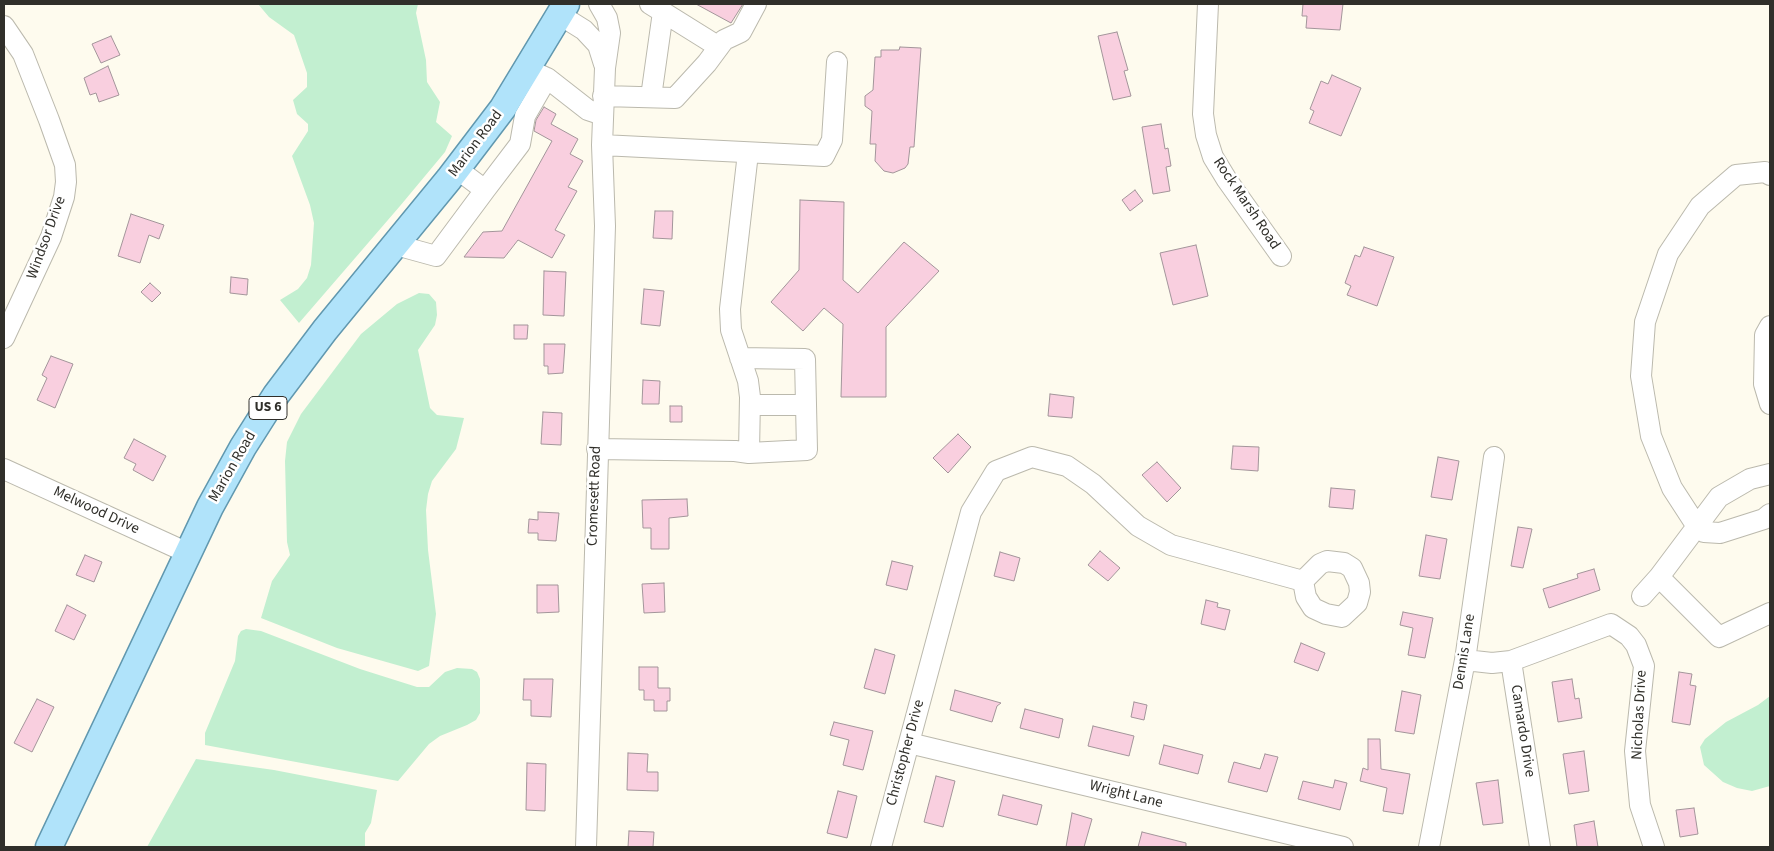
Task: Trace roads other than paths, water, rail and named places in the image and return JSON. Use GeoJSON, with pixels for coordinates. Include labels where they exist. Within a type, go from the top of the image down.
{"type":"FeatureCollection","features":[{"type":"Feature","properties":{"kind":"main road","name":"Marion Road"},"geometry":{"type":"LineString","coordinates":[[49,847],[210,506],[244,446],[276,395],[325,330],[457,169],[503,108],[537,73],[563,9]]}},
{"type":"Feature","properties":{"kind":"street"},"geometry":{"type":"LineString","coordinates":[[599,4],[607,18],[610,33],[604,68]]}},
{"type":"Feature","properties":{"kind":"street"},"geometry":{"type":"LineString","coordinates":[[396,244],[436,256],[520,144],[525,116],[537,73],[588,110],[651,97],[675,98],[724,40],[741,32],[756,4]]}},
{"type":"Feature","properties":{"kind":"street","name":"Rock Marsh Road"},"geometry":{"type":"LineString","coordinates":[[1208,4],[1203,114],[1206,135],[1213,157],[1227,180],[1281,256]]}},
{"type":"Feature","properties":{"kind":"street"},"geometry":{"type":"LineString","coordinates":[[651,97],[656,8],[719,47]]}},
{"type":"Feature","properties":{"kind":"street"},"geometry":{"type":"LineString","coordinates":[[563,9],[598,45],[604,68]]}},
{"type":"Feature","properties":{"kind":"street","name":"Windsor Drive"},"geometry":{"type":"LineString","coordinates":[[4,26],[23,54],[65,165],[66,182],[64,197],[51,237],[4,338]]}},
{"type":"Feature","properties":{"kind":"street"},"geometry":{"type":"LineString","coordinates":[[602,145],[824,156],[832,140],[837,62]]}},
{"type":"Feature","properties":{"kind":"street","name":"Cromesett Road"},"geometry":{"type":"LineString","coordinates":[[586,847],[605,226],[602,145],[604,68]]}},
{"type":"Feature","properties":{"kind":"street"},"geometry":{"type":"LineString","coordinates":[[748,152],[730,309],[731,330],[748,381],[750,405],[749,453]]}},
{"type":"Feature","properties":{"kind":"street"},"geometry":{"type":"LineString","coordinates":[[457,169],[485,190]]}},
{"type":"Feature","properties":{"kind":"street"},"geometry":{"type":"LineString","coordinates":[[1770,175],[1765,172],[1736,175],[1700,206],[1668,254],[1645,322],[1641,376],[1651,436],[1672,488],[1696,525],[1704,532],[1720,533],[1764,519],[1770,514]]}},
{"type":"Feature","properties":{"kind":"street"},"geometry":{"type":"LineString","coordinates":[[1770,326],[1765,335],[1764,384],[1770,404]]}},
{"type":"Feature","properties":{"kind":"street"},"geometry":{"type":"LineString","coordinates":[[597,449],[735,451],[749,453],[807,450],[805,359],[740,358]]}},
{"type":"Feature","properties":{"kind":"street"},"geometry":{"type":"LineString","coordinates":[[750,405],[806,405]]}},
{"type":"Feature","properties":{"kind":"street","name":"Dennis Lane"},"geometry":{"type":"LineString","coordinates":[[1429,847],[1465,660],[1494,456]]}},
{"type":"Feature","properties":{"kind":"street","name":"Christopher Drive"},"geometry":{"type":"LineString","coordinates":[[881,847],[972,512],[996,471],[1032,457],[1067,466],[1093,484],[1138,526],[1171,545],[1302,581]]}},
{"type":"Feature","properties":{"kind":"street","name":"Melwood Drive"},"geometry":{"type":"LineString","coordinates":[[4,469],[188,553]]}},
{"type":"Feature","properties":{"kind":"street"},"geometry":{"type":"LineString","coordinates":[[1642,596],[1659,577],[1696,525],[1719,497],[1750,479],[1770,474]]}},
{"type":"Feature","properties":{"kind":"street"},"geometry":{"type":"LineString","coordinates":[[1659,577],[1718,637],[1770,613]]}},
{"type":"Feature","properties":{"kind":"street","name":"Nicholas Drive"},"geometry":{"type":"LineString","coordinates":[[1511,662],[1611,624],[1629,636],[1636,645],[1644,666],[1635,751],[1640,805],[1654,847]]}},
{"type":"Feature","properties":{"kind":"street"},"geometry":{"type":"LineString","coordinates":[[1465,660],[1511,662]]}},
{"type":"Feature","properties":{"kind":"street","name":"Camardo Drive"},"geometry":{"type":"LineString","coordinates":[[1511,662],[1540,847]]}},
{"type":"Feature","properties":{"kind":"street","name":"Wright Lane"},"geometry":{"type":"LineString","coordinates":[[909,743],[1343,847]]}}]}
